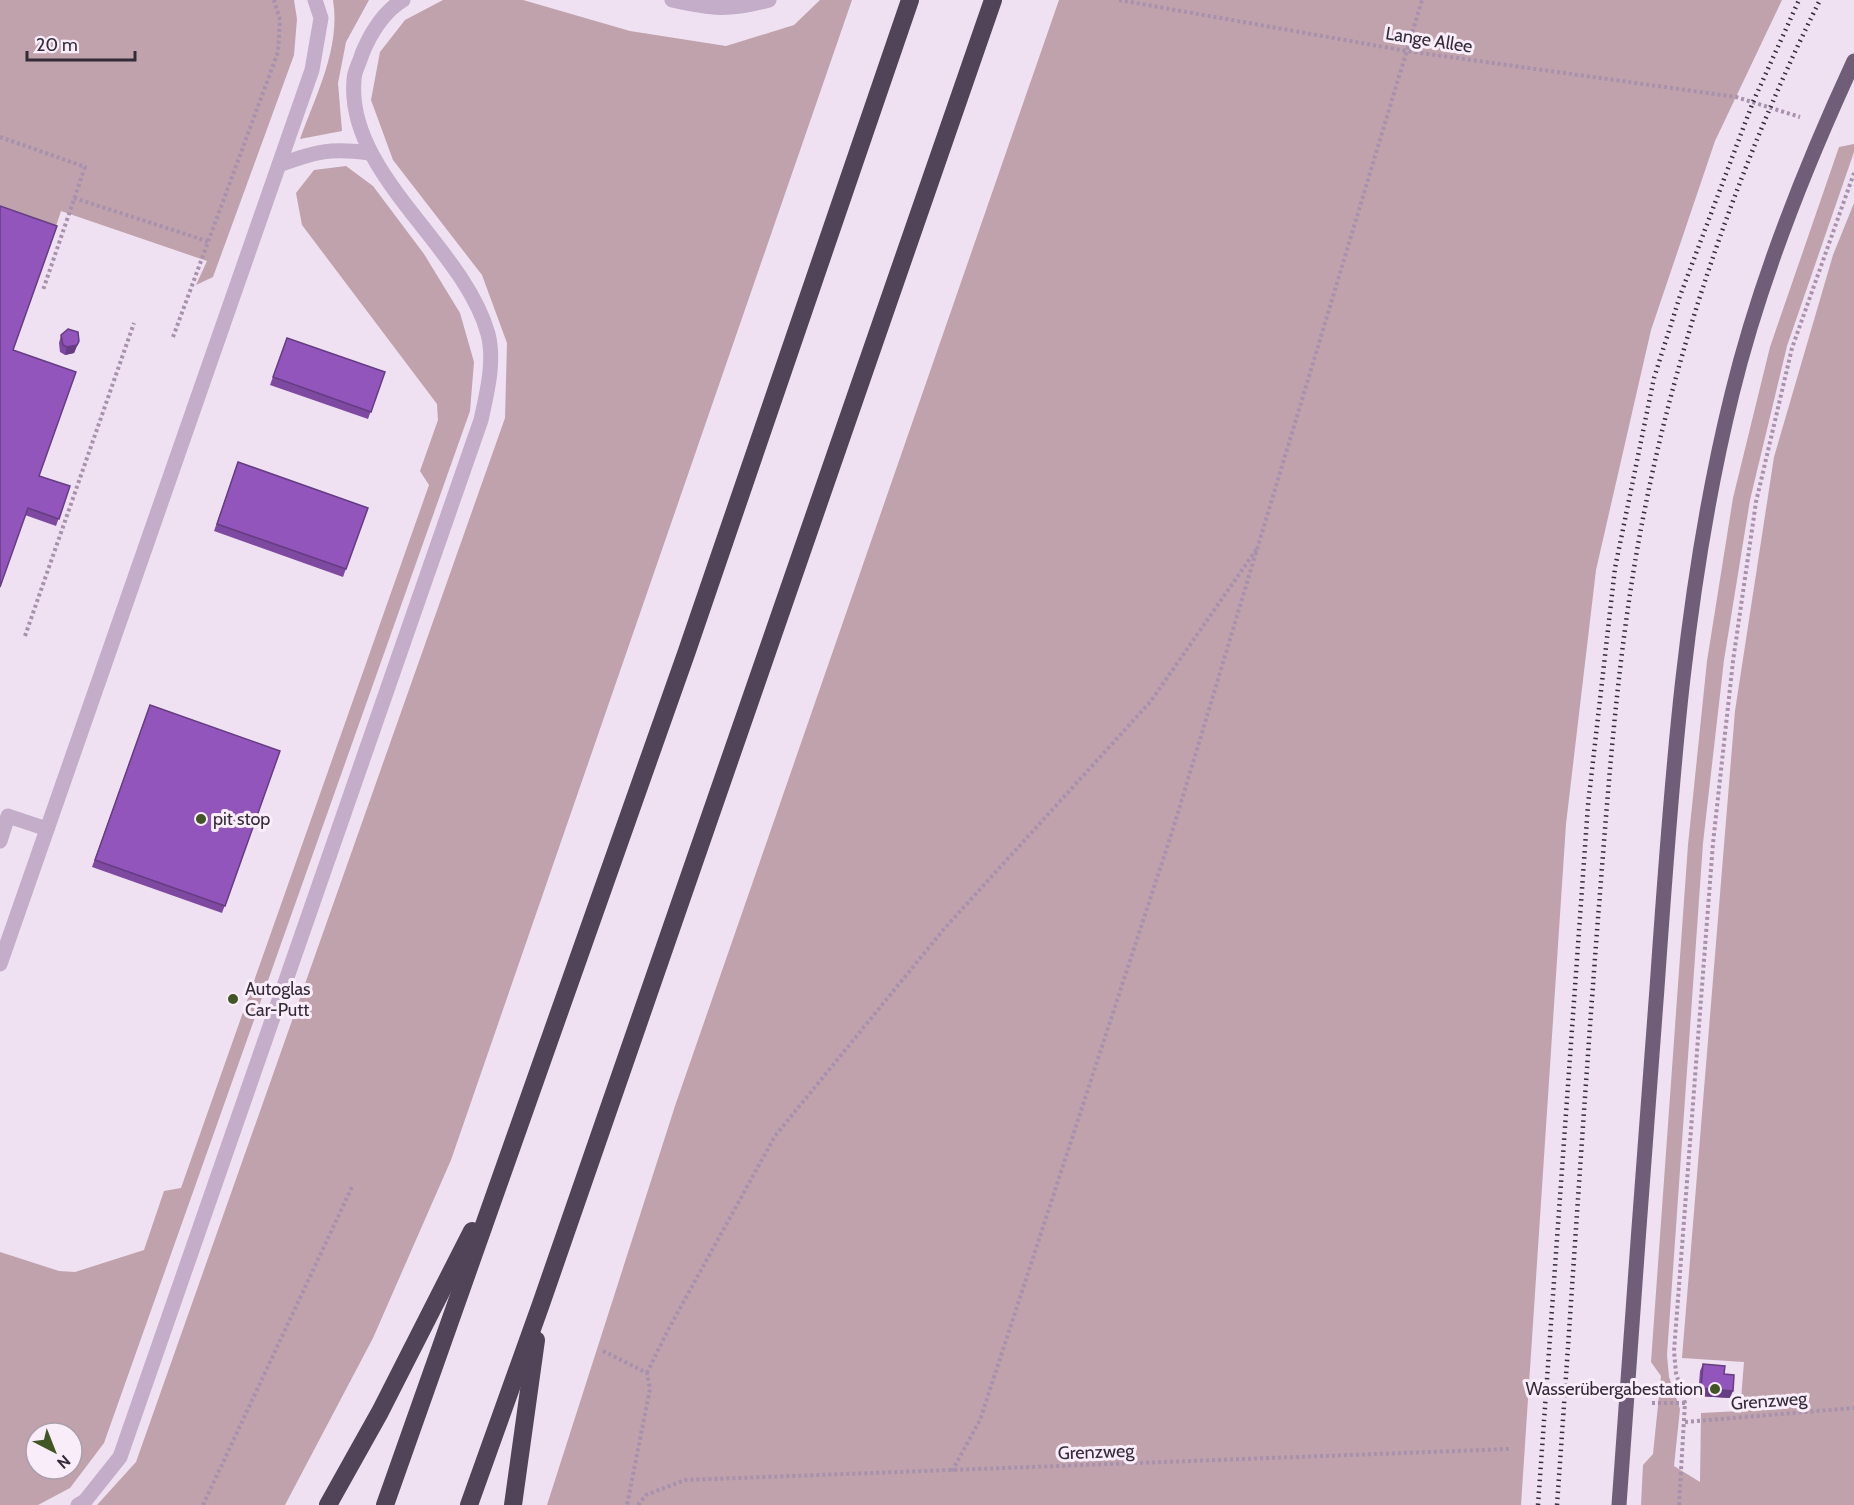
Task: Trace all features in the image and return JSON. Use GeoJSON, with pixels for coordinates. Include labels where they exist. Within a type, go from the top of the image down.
{"type":"FeatureCollection","features":[{"type":"Feature","properties":{"kind":"highway"},"geometry":{"type":"LineString","coordinates":[[385,1505],[687,651],[910,0]]}},
{"type":"Feature","properties":{"kind":"highway"},"geometry":{"type":"LineString","coordinates":[[469,1505],[541,1304],[993,0]]}},
{"type":"Feature","properties":{"kind":"highway"},"geometry":{"type":"LineString","coordinates":[[328,1505],[380,1413],[506,1165]]}},
{"type":"Feature","properties":{"kind":"highway"},"geometry":{"type":"LineString","coordinates":[[513,1505],[541,1304]]}},
{"type":"Feature","properties":{"kind":"main road"},"geometry":{"type":"LineString","coordinates":[[1619,1505],[1673,755],[1702,539],[1732,393],[1772,259],[1827,120],[1854,60]]}},
{"type":"Feature","properties":{"kind":"street"},"geometry":{"type":"LineString","coordinates":[[0,964],[312,70],[321,18],[315,0]]}},
{"type":"Feature","properties":{"kind":"street"},"geometry":{"type":"LineString","coordinates":[[78,1505],[85,1501],[120,1457],[481,420],[490,378],[488,335],[467,287],[370,153],[357,117],[354,79],[369,36],[403,0]]}},
{"type":"Feature","properties":{"kind":"street"},"geometry":{"type":"LineString","coordinates":[[672,0],[710,8],[738,9],[769,0]]}},
{"type":"Feature","properties":{"kind":"street"},"geometry":{"type":"LineString","coordinates":[[279,165],[312,153],[335,149],[370,153]]}},
{"type":"Feature","properties":{"kind":"street"},"geometry":{"type":"LineString","coordinates":[[0,841],[8,816],[47,829]]}},
{"type":"Feature","properties":{"kind":"path"},"geometry":{"type":"LineString","coordinates":[[173,337],[210,242],[278,52],[280,20],[274,0]]}},
{"type":"Feature","properties":{"kind":"path","name":"Lange Allee"},"geometry":{"type":"LineString","coordinates":[[1119,0],[1407,51],[1736,97],[1784,113]]}},
{"type":"Feature","properties":{"kind":"path"},"geometry":{"type":"LineString","coordinates":[[952,1471],[980,1420],[1173,829],[1422,0]]}},
{"type":"Feature","properties":{"kind":"path"},"geometry":{"type":"LineString","coordinates":[[0,137],[85,167],[43,290]]}},
{"type":"Feature","properties":{"kind":"path"},"geometry":{"type":"LineString","coordinates":[[1679,1505],[1685,1403],[1676,1373],[1674,1351],[1713,843],[1733,661],[1756,502],[1792,348],[1854,172]]}},
{"type":"Feature","properties":{"kind":"path"},"geometry":{"type":"LineString","coordinates":[[74,198],[210,242]]}},
{"type":"Feature","properties":{"kind":"path"},"geometry":{"type":"LineString","coordinates":[[25,636],[134,323]]}},
{"type":"Feature","properties":{"kind":"path"},"geometry":{"type":"LineString","coordinates":[[627,1505],[650,1389],[648,1372],[668,1330],[775,1136],[944,929],[1151,701],[1260,544]]}},
{"type":"Feature","properties":{"kind":"path"},"geometry":{"type":"LineString","coordinates":[[203,1505],[352,1187]]}},
{"type":"Feature","properties":{"kind":"path"},"geometry":{"type":"LineString","coordinates":[[603,1351],[648,1372]]}},
{"type":"Feature","properties":{"kind":"path"},"geometry":{"type":"LineString","coordinates":[[1627,1402],[1685,1403]]}},
{"type":"Feature","properties":{"kind":"path","name":"Grenzweg"},"geometry":{"type":"LineString","coordinates":[[1685,1422],[1854,1408]]}},
{"type":"Feature","properties":{"kind":"path","name":"Grenzweg"},"geometry":{"type":"LineString","coordinates":[[638,1505],[646,1495],[684,1480],[1509,1449]]}},
{"type":"Feature","properties":{"kind":"shaded area"},"geometry":{"type":"Polygon","coordinates":[[[0,0],[294,0],[297,19],[294,55],[213,277],[196,285],[207,261],[61,211],[54,232],[0,213],[0,0]]]}},
{"type":"Feature","properties":{"kind":"shaded area"},"geometry":{"type":"Polygon","coordinates":[[[333,0],[369,0],[346,42],[338,83],[342,131],[300,139],[326,71],[335,18],[333,0]]]}},
{"type":"Feature","properties":{"kind":"shaded area"},"geometry":{"type":"Polygon","coordinates":[[[443,0],[523,0],[630,31],[726,46],[794,25],[820,0],[852,0],[451,1160],[373,1338],[285,1505],[97,1505],[136,1462],[505,418],[507,343],[482,275],[393,160],[371,100],[380,52],[405,20],[443,0]]]}},
{"type":"Feature","properties":{"kind":"shaded area"},"geometry":{"type":"Polygon","coordinates":[[[1059,0],[1782,0],[1715,141],[1651,330],[1596,570],[1566,824],[1521,1505],[547,1505],[675,1106],[1059,0]]]}},
{"type":"Feature","properties":{"kind":"shaded area"},"geometry":{"type":"Polygon","coordinates":[[[1854,144],[1854,152],[1787,346],[1750,500],[1724,660],[1703,843],[1667,1355],[1669,1377],[1680,1409],[1674,1466],[1700,1482],[1701,1413],[1740,1411],[1744,1362],[1682,1358],[1735,711],[1774,457],[1833,255],[1854,203],[1854,1505],[1641,1505],[1643,1465],[1653,1454],[1661,1376],[1651,1362],[1688,845],[1707,661],[1733,498],[1770,347],[1839,147],[1854,144]]]}},
{"type":"Feature","properties":{"kind":"shaded area"},"geometry":{"type":"Polygon","coordinates":[[[346,166],[373,186],[424,254],[460,313],[474,362],[470,411],[104,1443],[84,1469],[84,1421],[24,1421],[24,1481],[75,1481],[70,1488],[38,1505],[0,1505],[0,1252],[59,1271],[75,1272],[144,1250],[164,1191],[181,1188],[429,485],[420,471],[438,420],[437,404],[302,225],[296,193],[314,170],[346,166]]]}},
{"type":"Feature","properties":{"kind":"building"},"geometry":{"type":"Polygon","coordinates":[[[0,206],[57,226],[13,350],[76,372],[39,476],[70,486],[59,519],[28,508],[0,587],[0,206]]]}},
{"type":"Feature","properties":{"kind":"building"},"geometry":{"type":"Polygon","coordinates":[[[68,329],[78,332],[77,345],[67,347],[63,345],[61,335],[68,329]]]}},
{"type":"Feature","properties":{"kind":"building"},"geometry":{"type":"Polygon","coordinates":[[[287,338],[385,372],[371,412],[273,377],[287,338]]]}},
{"type":"Feature","properties":{"kind":"building"},"geometry":{"type":"Polygon","coordinates":[[[238,462],[368,508],[346,569],[217,524],[238,462]]]}},
{"type":"Feature","properties":{"kind":"building"},"geometry":{"type":"Polygon","coordinates":[[[150,705],[280,751],[225,906],[95,860],[150,705]]]}},
{"type":"Feature","properties":{"kind":"building"},"geometry":{"type":"Polygon","coordinates":[[[1703,1364],[1725,1366],[1724,1374],[1734,1375],[1733,1391],[1701,1388],[1703,1364]]]}},
{"type":"Feature","properties":{"kind":"railway"},"geometry":{"type":"LineString","coordinates":[[1538,1505],[1588,805],[1615,568],[1654,378],[1680,296],[1753,102],[1799,0]]}},
{"type":"Feature","properties":{"kind":"railway"},"geometry":{"type":"LineString","coordinates":[[1557,1505],[1606,814],[1621,658],[1636,554],[1660,439],[1696,310],[1717,246],[1765,120],[1820,0]]}},
{"type":"Feature","properties":{"kind":"place","name":"pit stop"},"geometry":{"type":"Point","coordinates":[201,819]}},
{"type":"Feature","properties":{"kind":"place","name":"Autoglas Car-Putt"},"geometry":{"type":"Point","coordinates":[233,999]}},
{"type":"Feature","properties":{"kind":"place","name":"Wasserübergabestation"},"geometry":{"type":"Point","coordinates":[1715,1389]}}]}
